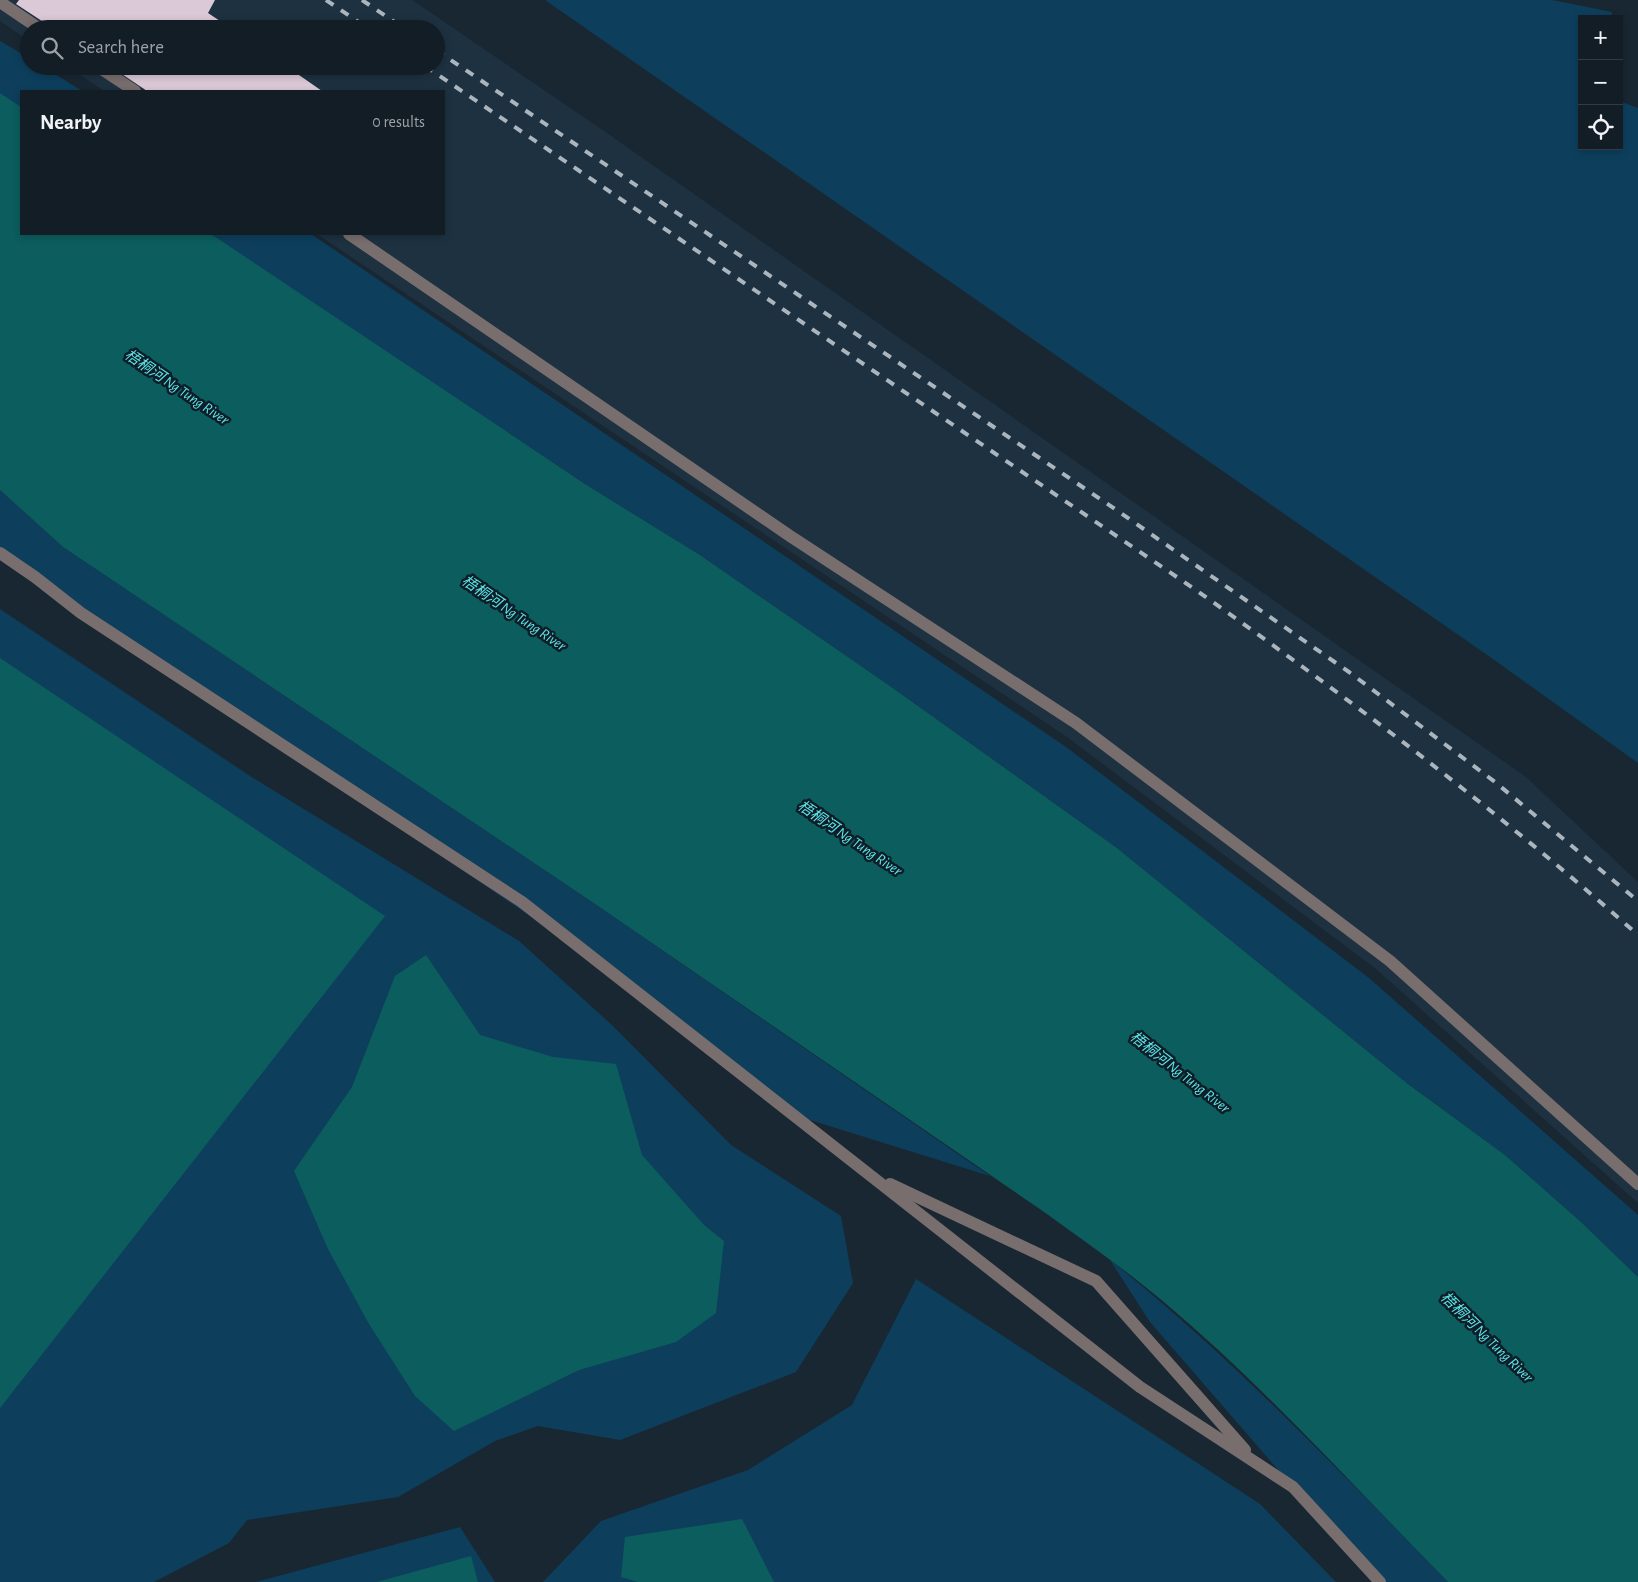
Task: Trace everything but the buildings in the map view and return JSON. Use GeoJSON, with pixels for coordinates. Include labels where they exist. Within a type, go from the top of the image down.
{"type":"FeatureCollection","features":[{"type":"Feature","properties":{"kind":"lane"},"geometry":{"type":"LineString","coordinates":[[0,2],[27,20]]}},
{"type":"Feature","properties":{"kind":"lane"},"geometry":{"type":"LineString","coordinates":[[111,75],[133,90]]}},
{"type":"Feature","properties":{"kind":"lane"},"geometry":{"type":"LineString","coordinates":[[350,235],[790,536],[1076,722],[1390,961],[1638,1184]]}},
{"type":"Feature","properties":{"kind":"lane"},"geometry":{"type":"LineString","coordinates":[[0,553],[35,577],[81,613],[522,902],[1140,1388],[1293,1487],[1380,1582]]}},
{"type":"Feature","properties":{"kind":"lane"},"geometry":{"type":"LineString","coordinates":[[870,1175],[1096,1281],[1256,1463]]}},
{"type":"Feature","properties":{"kind":"shaded area"},"geometry":{"type":"Polygon","coordinates":[[[0,0],[412,0],[441,20],[20,20],[20,35],[0,21],[0,0]]]}},
{"type":"Feature","properties":{"kind":"shaded area"},"geometry":{"type":"Polygon","coordinates":[[[545,0],[1552,0],[1612,12],[1612,15],[1578,15],[1578,150],[1623,150],[1623,102],[1638,108],[1638,763],[1493,659],[545,0]]]}},
{"type":"Feature","properties":{"kind":"shaded area"},"geometry":{"type":"Polygon","coordinates":[[[445,23],[604,131],[1526,777],[1638,882],[1638,1203],[1376,969],[1067,737],[318,235],[445,235],[445,90],[103,90],[80,75],[445,75],[445,23]]]}},
{"type":"Feature","properties":{"kind":"shaded area"},"geometry":{"type":"Polygon","coordinates":[[[0,41],[20,53],[20,75],[56,75],[80,90],[20,90],[20,107],[0,93],[0,41]]]}},
{"type":"Feature","properties":{"kind":"shaded area"},"geometry":{"type":"Polygon","coordinates":[[[212,235],[312,235],[1066,747],[1369,978],[1638,1215],[1638,1277],[1580,1221],[1505,1155],[1408,1084],[1117,848],[890,686],[700,555],[585,484],[212,235]]]}},
{"type":"Feature","properties":{"kind":"shaded area"},"geometry":{"type":"Polygon","coordinates":[[[0,490],[63,547],[595,904],[990,1176],[794,1115],[602,965],[161,665],[0,550],[0,490]]]}},
{"type":"Feature","properties":{"kind":"shaded area"},"geometry":{"type":"Polygon","coordinates":[[[0,609],[253,778],[519,941],[613,1026],[731,1145],[841,1216],[853,1283],[796,1372],[620,1440],[538,1426],[495,1441],[398,1497],[247,1520],[229,1543],[154,1582],[0,1582],[0,609]]]}},
{"type":"Feature","properties":{"kind":"shaded area"},"geometry":{"type":"Polygon","coordinates":[[[1110,1260],[1155,1297],[1242,1375],[1448,1582],[1380,1582],[1293,1487],[1150,1322],[1110,1260]]]}},
{"type":"Feature","properties":{"kind":"shaded area"},"geometry":{"type":"Polygon","coordinates":[[[916,1279],[1260,1504],[1336,1582],[543,1582],[601,1521],[748,1470],[852,1405],[916,1279]]]}},
{"type":"Feature","properties":{"kind":"shaded area"},"geometry":{"type":"Polygon","coordinates":[[[460,1527],[495,1582],[256,1582],[460,1527]]]}},
{"type":"Feature","properties":{"kind":"water","name":"梧桐河 Ng Tung River"},"geometry":{"type":"Polygon","coordinates":[[[0,93],[20,106],[20,235],[212,235],[585,484],[700,555],[890,686],[1117,848],[1408,1084],[1505,1155],[1580,1221],[1638,1277],[1638,1582],[1448,1582],[1310,1439],[1239,1369],[1165,1303],[1122,1268],[1047,1214],[595,904],[63,547],[0,490],[0,93]]]}},
{"type":"Feature","properties":{"kind":"water"},"geometry":{"type":"Polygon","coordinates":[[[0,658],[385,916],[0,1408],[0,658]]]}},
{"type":"Feature","properties":{"kind":"water"},"geometry":{"type":"Polygon","coordinates":[[[426,955],[480,1035],[553,1057],[616,1064],[642,1155],[704,1225],[724,1241],[716,1313],[676,1342],[579,1370],[454,1431],[415,1396],[369,1324],[328,1249],[294,1171],[352,1087],[395,976],[426,955]]]}},
{"type":"Feature","properties":{"kind":"water"},"geometry":{"type":"Polygon","coordinates":[[[742,1519],[774,1582],[638,1582],[621,1577],[625,1537],[742,1519]]]}},
{"type":"Feature","properties":{"kind":"water"},"geometry":{"type":"Polygon","coordinates":[[[471,1556],[478,1582],[377,1582],[471,1556]]]}},
{"type":"Feature","properties":{"kind":"railway"},"geometry":{"type":"LineString","coordinates":[[326,0],[356,20]]}},
{"type":"Feature","properties":{"kind":"railway"},"geometry":{"type":"LineString","coordinates":[[362,0],[392,20]]}},
{"type":"Feature","properties":{"kind":"railway"},"geometry":{"type":"LineString","coordinates":[[445,56],[1115,509],[1349,672],[1495,782],[1638,901]]}},
{"type":"Feature","properties":{"kind":"railway"},"geometry":{"type":"LineString","coordinates":[[438,75],[1251,629],[1476,799],[1531,843],[1638,935]]}}]}
